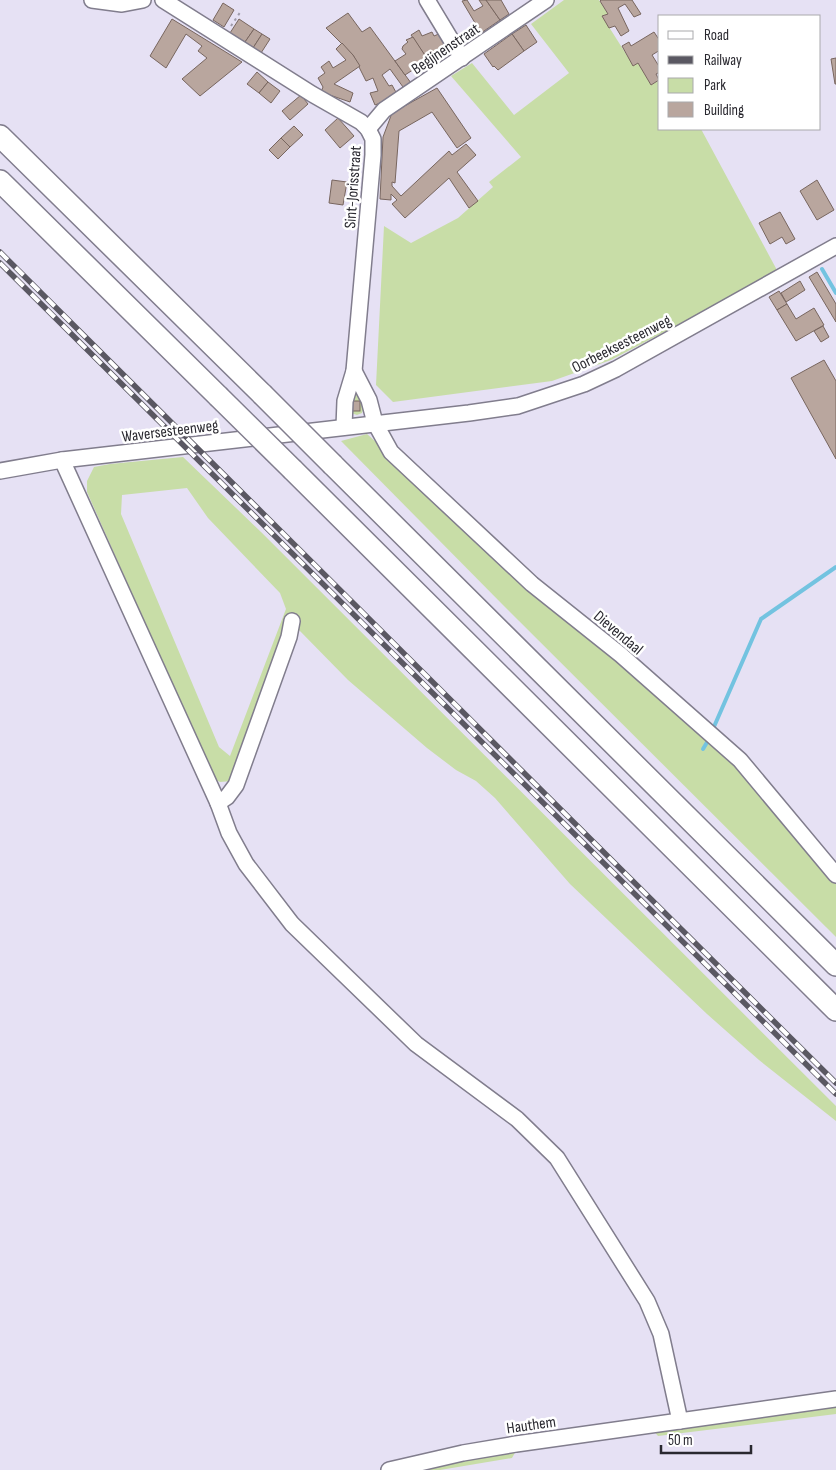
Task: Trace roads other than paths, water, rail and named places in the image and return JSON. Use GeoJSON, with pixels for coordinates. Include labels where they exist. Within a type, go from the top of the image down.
{"type":"FeatureCollection","features":[{"type":"Feature","properties":{"kind":"highway"},"geometry":{"type":"LineString","coordinates":[[0,136],[836,965]]}},
{"type":"Feature","properties":{"kind":"highway"},"geometry":{"type":"LineString","coordinates":[[0,180],[836,1010]]}},
{"type":"Feature","properties":{"kind":"street"},"geometry":{"type":"LineString","coordinates":[[92,0],[122,4],[143,0]]}},
{"type":"Feature","properties":{"kind":"street","name":"Sint-Jorisstraat"},"geometry":{"type":"LineString","coordinates":[[163,0],[312,94],[361,122],[368,129],[373,139],[354,371],[345,401],[344,427]]}},
{"type":"Feature","properties":{"kind":"street"},"geometry":{"type":"LineString","coordinates":[[427,0],[462,58]]}},
{"type":"Feature","properties":{"kind":"street","name":"Begijnenstraat"},"geometry":{"type":"LineString","coordinates":[[368,129],[384,110],[546,0]]}},
{"type":"Feature","properties":{"kind":"street","name":"Oorbeeksesteenweg"},"geometry":{"type":"LineString","coordinates":[[344,427],[518,406],[584,384],[616,369],[836,246]]}},
{"type":"Feature","properties":{"kind":"street"},"geometry":{"type":"LineString","coordinates":[[354,371],[370,400],[375,423]]}},
{"type":"Feature","properties":{"kind":"street","name":"Dievendaal"},"geometry":{"type":"LineString","coordinates":[[375,423],[391,452],[532,584],[621,655],[740,760],[836,875]]}},
{"type":"Feature","properties":{"kind":"street","name":"Waversesteenweg"},"geometry":{"type":"LineString","coordinates":[[0,471],[62,460],[344,427]]}},
{"type":"Feature","properties":{"kind":"street"},"geometry":{"type":"LineString","coordinates":[[62,460],[230,833],[246,864],[292,924],[416,1044],[517,1119],[557,1158],[647,1301],[661,1334],[668,1359],[680,1421]]}},
{"type":"Feature","properties":{"kind":"street"},"geometry":{"type":"LineString","coordinates":[[218,803],[228,797],[236,785],[289,637],[292,621]]}},
{"type":"Feature","properties":{"kind":"street","name":"Hauthem"},"geometry":{"type":"LineString","coordinates":[[389,1470],[498,1447],[836,1399]]}},
{"type":"Feature","properties":{"kind":"waterway"},"geometry":{"type":"LineString","coordinates":[[822,269],[836,293]]}},
{"type":"Feature","properties":{"kind":"waterway"},"geometry":{"type":"LineString","coordinates":[[713,729],[761,619],[836,567]]}},
{"type":"Feature","properties":{"kind":"waterway"},"geometry":{"type":"LineString","coordinates":[[703,749],[709,739]]}},
{"type":"Feature","properties":{"kind":"railway"},"geometry":{"type":"LineString","coordinates":[[0,252],[836,1083]]}},
{"type":"Feature","properties":{"kind":"railway"},"geometry":{"type":"LineString","coordinates":[[0,263],[836,1094]]}}]}
